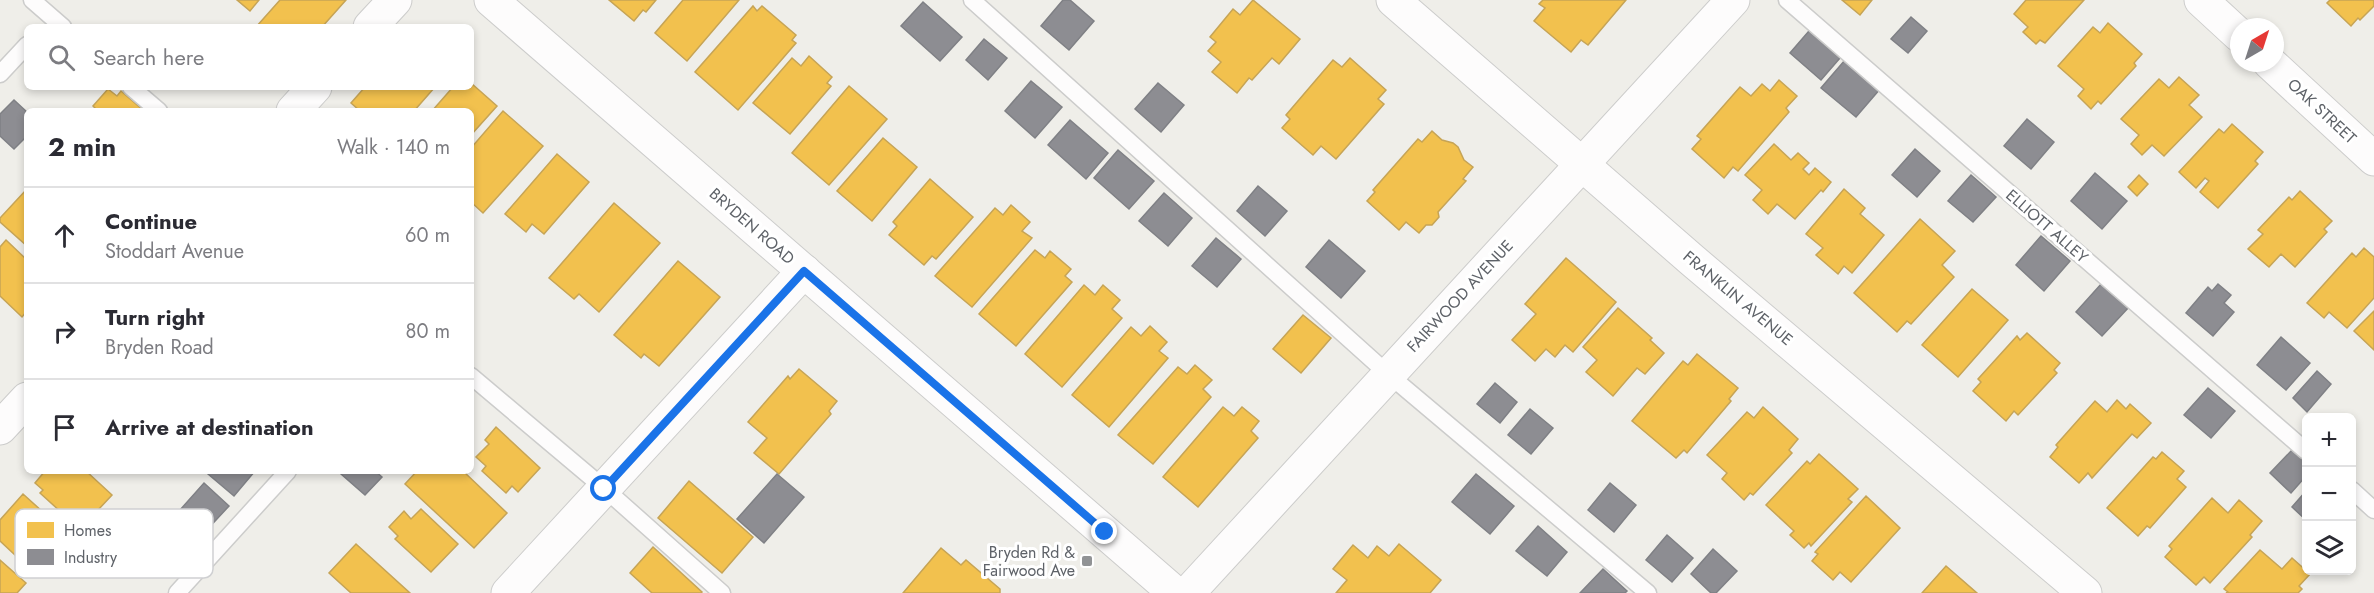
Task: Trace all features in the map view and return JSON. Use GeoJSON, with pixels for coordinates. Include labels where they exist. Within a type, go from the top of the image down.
{"type":"FeatureCollection","features":[{"type":"Feature","properties":{"kind":"street"},"geometry":{"type":"LineString","coordinates":[[373,24],[394,0]]}},
{"type":"Feature","properties":{"kind":"street","name":"BRYDEN ROAD"},"geometry":{"type":"LineString","coordinates":[[491,0],[1175,593]]}},
{"type":"Feature","properties":{"kind":"street","name":"FRANKLIN AVENUE"},"geometry":{"type":"LineString","coordinates":[[1393,0],[1701,267],[2085,593]]}},
{"type":"Feature","properties":{"kind":"street","name":"FAIRWOOD AVENUE"},"geometry":{"type":"LineString","coordinates":[[1188,593],[1733,0]]}},
{"type":"Feature","properties":{"kind":"street"},"geometry":{"type":"LineString","coordinates":[[2201,0],[2230,27]]}},
{"type":"Feature","properties":{"kind":"street","name":"OAK STREET"},"geometry":{"type":"LineString","coordinates":[[2280,72],[2374,159]]}},
{"type":"Feature","properties":{"kind":"street"},"geometry":{"type":"LineString","coordinates":[[296,108],[312,90]]}},
{"type":"Feature","properties":{"kind":"street"},"geometry":{"type":"LineString","coordinates":[[508,593],[804,271]]}},
{"type":"Feature","properties":{"kind":"street"},"geometry":{"type":"LineString","coordinates":[[0,428],[24,402]]}},
{"type":"Feature","properties":{"kind":"lane"},"geometry":{"type":"LineString","coordinates":[[32,0],[53,24]]}},
{"type":"Feature","properties":{"kind":"lane"},"geometry":{"type":"LineString","coordinates":[[972,0],[1388,374],[1648,593]]}},
{"type":"Feature","properties":{"kind":"lane","name":"ELLIOTT ALLEY"},"geometry":{"type":"LineString","coordinates":[[1787,0],[2302,447]]}},
{"type":"Feature","properties":{"kind":"lane"},"geometry":{"type":"LineString","coordinates":[[0,74],[24,48]]}},
{"type":"Feature","properties":{"kind":"lane"},"geometry":{"type":"LineString","coordinates":[[134,90],[156,108]]}},
{"type":"Feature","properties":{"kind":"lane"},"geometry":{"type":"LineString","coordinates":[[474,379],[722,593]]}},
{"type":"Feature","properties":{"kind":"lane"},"geometry":{"type":"LineString","coordinates":[[213,553],[285,474]]}},
{"type":"Feature","properties":{"kind":"lane"},"geometry":{"type":"LineString","coordinates":[[2356,494],[2374,510]]}},
{"type":"Feature","properties":{"kind":"lane"},"geometry":{"type":"LineString","coordinates":[[177,593],[191,578]]}},
{"type":"Feature","properties":{"kind":"building: Homes"},"geometry":{"type":"Polygon","coordinates":[[[237,0],[259,0],[250,11],[237,0]]]}},
{"type":"Feature","properties":{"kind":"building: Homes"},"geometry":{"type":"Polygon","coordinates":[[[280,0],[346,0],[325,24],[259,24],[280,0]]]}},
{"type":"Feature","properties":{"kind":"building: Homes"},"geometry":{"type":"Polygon","coordinates":[[[609,0],[656,0],[634,21],[609,0]]]}},
{"type":"Feature","properties":{"kind":"building: Homes"},"geometry":{"type":"Polygon","coordinates":[[[683,0],[739,0],[687,61],[655,33],[683,0]]]}},
{"type":"Feature","properties":{"kind":"building: Homes"},"geometry":{"type":"Polygon","coordinates":[[[1253,0],[1300,39],[1279,64],[1272,58],[1252,80],[1249,78],[1237,93],[1212,72],[1221,62],[1208,51],[1216,42],[1210,37],[1233,9],[1240,15],[1253,0]]]}},
{"type":"Feature","properties":{"kind":"building: Homes"},"geometry":{"type":"Polygon","coordinates":[[[1543,0],[1626,0],[1588,45],[1581,40],[1571,52],[1534,21],[1545,8],[1539,4],[1543,0]]]}},
{"type":"Feature","properties":{"kind":"building: Homes"},"geometry":{"type":"Polygon","coordinates":[[[1842,0],[1872,0],[1860,15],[1842,0]]]}},
{"type":"Feature","properties":{"kind":"building: Homes"},"geometry":{"type":"Polygon","coordinates":[[[2026,0],[2084,0],[2045,43],[2040,40],[2036,44],[2023,32],[2028,27],[2014,14],[2026,0]]]}},
{"type":"Feature","properties":{"kind":"building: Homes"},"geometry":{"type":"Polygon","coordinates":[[[2330,0],[2374,0],[2374,6],[2351,26],[2327,3],[2330,0]]]}},
{"type":"Feature","properties":{"kind":"building: Homes"},"geometry":{"type":"Polygon","coordinates":[[[753,6],[757,11],[762,6],[796,35],[792,40],[796,43],[738,110],[695,72],[753,6]]]}},
{"type":"Feature","properties":{"kind":"building: Homes"},"geometry":{"type":"Polygon","coordinates":[[[2108,23],[2142,54],[2134,63],[2136,66],[2101,104],[2098,101],[2091,109],[2078,96],[2084,89],[2058,66],[2093,27],[2100,33],[2108,23]]]}},
{"type":"Feature","properties":{"kind":"building: Homes"},"geometry":{"type":"Polygon","coordinates":[[[809,56],[832,77],[827,83],[831,86],[790,134],[753,103],[792,58],[801,66],[809,56]]]}},
{"type":"Feature","properties":{"kind":"building: Homes"},"geometry":{"type":"Polygon","coordinates":[[[1350,58],[1386,90],[1378,99],[1384,104],[1336,159],[1321,146],[1313,155],[1282,128],[1290,119],[1286,115],[1333,60],[1342,67],[1350,58]]]}},
{"type":"Feature","properties":{"kind":"building: Homes"},"geometry":{"type":"Polygon","coordinates":[[[2179,77],[2199,95],[2189,105],[2202,117],[2164,156],[2152,145],[2142,155],[2131,144],[2139,135],[2121,119],[2159,79],[2169,88],[2179,77]]]}},
{"type":"Feature","properties":{"kind":"building: Homes"},"geometry":{"type":"Polygon","coordinates":[[[1779,80],[1797,96],[1786,108],[1789,112],[1738,171],[1733,167],[1724,178],[1692,149],[1701,139],[1697,136],[1740,87],[1751,96],[1762,84],[1770,91],[1779,80]]]}},
{"type":"Feature","properties":{"kind":"building: Homes"},"geometry":{"type":"Polygon","coordinates":[[[474,86],[497,106],[474,132],[474,108],[435,108],[450,90],[474,90],[474,86]]]}},
{"type":"Feature","properties":{"kind":"building: Homes"},"geometry":{"type":"Polygon","coordinates":[[[849,86],[887,119],[829,185],[792,153],[849,86]]]}},
{"type":"Feature","properties":{"kind":"building: Homes"},"geometry":{"type":"Polygon","coordinates":[[[109,90],[117,96],[121,91],[141,108],[95,108],[93,106],[109,90]]]}},
{"type":"Feature","properties":{"kind":"building: Homes"},"geometry":{"type":"Polygon","coordinates":[[[362,90],[432,90],[417,108],[357,108],[351,103],[362,90]]]}},
{"type":"Feature","properties":{"kind":"building: Homes"},"geometry":{"type":"Polygon","coordinates":[[[503,111],[543,146],[483,213],[474,205],[474,145],[503,111]]]}},
{"type":"Feature","properties":{"kind":"building: Homes"},"geometry":{"type":"Polygon","coordinates":[[[2232,124],[2263,152],[2255,161],[2258,164],[2218,208],[2200,192],[2209,181],[2205,178],[2196,188],[2179,172],[2219,129],[2224,133],[2232,124]]]}},
{"type":"Feature","properties":{"kind":"building: Homes"},"geometry":{"type":"Polygon","coordinates":[[[1432,131],[1442,140],[1458,147],[1464,160],[1473,167],[1463,179],[1466,181],[1438,212],[1439,217],[1432,225],[1426,225],[1419,233],[1406,222],[1399,230],[1367,201],[1375,192],[1373,190],[1418,139],[1422,142],[1432,131]]]}},
{"type":"Feature","properties":{"kind":"building: Homes"},"geometry":{"type":"Polygon","coordinates":[[[883,138],[917,167],[872,221],[837,191],[883,138]]]}},
{"type":"Feature","properties":{"kind":"building: Homes"},"geometry":{"type":"Polygon","coordinates":[[[1774,144],[1791,160],[1798,153],[1809,163],[1803,169],[1809,175],[1815,168],[1831,182],[1795,219],[1777,204],[1768,214],[1753,200],[1762,190],[1745,175],[1774,144]]]}},
{"type":"Feature","properties":{"kind":"building: Homes"},"geometry":{"type":"Polygon","coordinates":[[[557,154],[589,182],[544,234],[532,224],[526,232],[505,214],[557,154]]]}},
{"type":"Feature","properties":{"kind":"building: Homes"},"geometry":{"type":"Polygon","coordinates":[[[2139,175],[2148,184],[2137,196],[2128,187],[2139,175]]]}},
{"type":"Feature","properties":{"kind":"building: Homes"},"geometry":{"type":"Polygon","coordinates":[[[930,179],[973,217],[936,259],[932,256],[924,265],[889,235],[897,226],[893,222],[930,179]]]}},
{"type":"Feature","properties":{"kind":"building: Homes"},"geometry":{"type":"Polygon","coordinates":[[[1844,189],[1865,208],[1860,214],[1884,235],[1852,273],[1844,266],[1838,274],[1816,255],[1823,248],[1806,234],[1844,189]]]}},
{"type":"Feature","properties":{"kind":"building: Homes"},"geometry":{"type":"Polygon","coordinates":[[[2300,191],[2332,221],[2324,229],[2327,232],[2295,267],[2281,254],[2269,267],[2248,249],[2263,234],[2258,230],[2289,197],[2292,200],[2300,191]]]}},
{"type":"Feature","properties":{"kind":"building: Homes"},"geometry":{"type":"Polygon","coordinates":[[[24,192],[24,243],[0,222],[0,218],[24,192]]]}},
{"type":"Feature","properties":{"kind":"building: Homes"},"geometry":{"type":"Polygon","coordinates":[[[614,203],[660,243],[599,312],[579,294],[574,299],[549,278],[614,203]]]}},
{"type":"Feature","properties":{"kind":"building: Homes"},"geometry":{"type":"Polygon","coordinates":[[[1011,205],[1030,222],[1022,231],[1032,238],[972,307],[935,276],[995,208],[1003,215],[1011,205]]]}},
{"type":"Feature","properties":{"kind":"building: Homes"},"geometry":{"type":"Polygon","coordinates":[[[1920,219],[1955,251],[1942,265],[1954,277],[1911,324],[1907,321],[1897,332],[1854,293],[1920,219]]]}},
{"type":"Feature","properties":{"kind":"building: Homes"},"geometry":{"type":"Polygon","coordinates":[[[6,240],[24,257],[24,315],[22,317],[0,296],[0,247],[6,240]]]}},
{"type":"Feature","properties":{"kind":"building: Homes"},"geometry":{"type":"Polygon","coordinates":[[[2364,248],[2374,257],[2374,298],[2347,328],[2329,312],[2324,318],[2307,303],[2352,253],[2356,257],[2364,248]]]}},
{"type":"Feature","properties":{"kind":"building: Homes"},"geometry":{"type":"Polygon","coordinates":[[[1035,250],[1045,258],[1050,251],[1071,269],[1065,276],[1072,282],[1016,346],[979,314],[1035,250]]]}},
{"type":"Feature","properties":{"kind":"building: Homes"},"geometry":{"type":"Polygon","coordinates":[[[1566,258],[1616,302],[1573,352],[1565,345],[1555,357],[1546,349],[1535,361],[1512,340],[1536,314],[1525,304],[1566,258]]]}},
{"type":"Feature","properties":{"kind":"building: Homes"},"geometry":{"type":"Polygon","coordinates":[[[678,261],[720,297],[659,366],[644,354],[641,358],[614,335],[678,261]]]}},
{"type":"Feature","properties":{"kind":"building: Homes"},"geometry":{"type":"Polygon","coordinates":[[[1084,285],[1095,295],[1103,285],[1120,300],[1112,309],[1122,318],[1062,387],[1025,354],[1084,285]]]}},
{"type":"Feature","properties":{"kind":"building: Homes"},"geometry":{"type":"Polygon","coordinates":[[[1972,289],[2008,320],[1958,377],[1922,345],[1972,289]]]}},
{"type":"Feature","properties":{"kind":"building: Homes"},"geometry":{"type":"Polygon","coordinates":[[[1618,308],[1652,338],[1650,340],[1664,353],[1645,374],[1637,368],[1613,396],[1586,372],[1597,360],[1583,347],[1618,308]]]}},
{"type":"Feature","properties":{"kind":"building: Homes"},"geometry":{"type":"Polygon","coordinates":[[[2374,311],[2374,350],[2354,331],[2374,311]]]}},
{"type":"Feature","properties":{"kind":"building: Homes"},"geometry":{"type":"Polygon","coordinates":[[[1303,315],[1331,338],[1301,373],[1273,349],[1303,315]]]}},
{"type":"Feature","properties":{"kind":"building: Homes"},"geometry":{"type":"Polygon","coordinates":[[[1150,326],[1167,342],[1159,351],[1168,358],[1109,427],[1072,395],[1131,327],[1141,336],[1150,326]]]}},
{"type":"Feature","properties":{"kind":"building: Homes"},"geometry":{"type":"Polygon","coordinates":[[[2027,333],[2060,363],[2054,370],[2057,373],[2018,415],[2014,411],[2006,421],[1973,391],[1981,382],[1978,379],[2017,336],[2020,340],[2027,333]]]}},
{"type":"Feature","properties":{"kind":"building: Homes"},"geometry":{"type":"Polygon","coordinates":[[[1697,354],[1738,388],[1729,399],[1731,401],[1687,453],[1684,450],[1676,458],[1632,421],[1683,361],[1688,365],[1697,354]]]}},
{"type":"Feature","properties":{"kind":"building: Homes"},"geometry":{"type":"Polygon","coordinates":[[[1195,365],[1212,380],[1203,389],[1211,397],[1153,464],[1118,435],[1178,367],[1187,374],[1195,365]]]}},
{"type":"Feature","properties":{"kind":"building: Homes"},"geometry":{"type":"Polygon","coordinates":[[[799,369],[837,401],[829,411],[831,414],[779,474],[754,453],[767,438],[748,422],[788,376],[790,379],[799,369]]]}},
{"type":"Feature","properties":{"kind":"building: Homes"},"geometry":{"type":"Polygon","coordinates":[[[2117,400],[2126,409],[2130,404],[2151,423],[2137,438],[2132,434],[2092,478],[2088,473],[2079,483],[2050,457],[2058,447],[2056,445],[2095,401],[2107,412],[2117,400]]]}},
{"type":"Feature","properties":{"kind":"building: Homes"},"geometry":{"type":"Polygon","coordinates":[[[1223,407],[1234,416],[1242,407],[1259,421],[1251,431],[1258,438],[1198,507],[1163,477],[1223,407]]]}},
{"type":"Feature","properties":{"kind":"building: Homes"},"geometry":{"type":"Polygon","coordinates":[[[1763,407],[1798,439],[1789,450],[1792,453],[1753,495],[1750,493],[1744,500],[1722,479],[1727,473],[1707,455],[1747,412],[1754,418],[1763,407]]]}},
{"type":"Feature","properties":{"kind":"building: Homes"},"geometry":{"type":"Polygon","coordinates":[[[496,427],[540,468],[518,492],[512,486],[506,493],[482,471],[486,466],[476,457],[489,444],[485,440],[496,427]]]}},
{"type":"Feature","properties":{"kind":"building: Homes"},"geometry":{"type":"Polygon","coordinates":[[[2162,452],[2184,471],[2177,479],[2186,487],[2150,528],[2147,526],[2138,536],[2107,508],[2153,457],[2156,459],[2162,452]]]}},
{"type":"Feature","properties":{"kind":"building: Homes"},"geometry":{"type":"Polygon","coordinates":[[[1819,454],[1858,489],[1848,499],[1852,502],[1811,546],[1809,543],[1804,548],[1790,535],[1794,531],[1766,505],[1807,461],[1810,464],[1819,454]]]}},
{"type":"Feature","properties":{"kind":"building: Homes"},"geometry":{"type":"Polygon","coordinates":[[[42,474],[89,474],[112,495],[99,509],[58,509],[40,493],[43,490],[35,483],[42,474]]]}},
{"type":"Feature","properties":{"kind":"building: Homes"},"geometry":{"type":"Polygon","coordinates":[[[414,474],[466,474],[507,513],[474,548],[405,484],[414,474]]]}},
{"type":"Feature","properties":{"kind":"building: Homes"},"geometry":{"type":"Polygon","coordinates":[[[689,481],[753,537],[722,573],[658,518],[689,481]]]}},
{"type":"Feature","properties":{"kind":"building: Homes"},"geometry":{"type":"Polygon","coordinates":[[[23,494],[40,509],[15,509],[15,555],[0,541],[0,520],[23,494]]]}},
{"type":"Feature","properties":{"kind":"building: Homes"},"geometry":{"type":"Polygon","coordinates":[[[1866,496],[1900,528],[1851,582],[1840,572],[1833,580],[1812,561],[1818,554],[1815,552],[1866,496]]]}},
{"type":"Feature","properties":{"kind":"building: Homes"},"geometry":{"type":"Polygon","coordinates":[[[2212,498],[2228,513],[2239,500],[2262,521],[2250,535],[2252,537],[2210,583],[2204,577],[2196,585],[2165,557],[2172,549],[2169,546],[2212,498]]]}},
{"type":"Feature","properties":{"kind":"building: Homes"},"geometry":{"type":"Polygon","coordinates":[[[421,509],[458,544],[431,572],[395,539],[398,536],[389,527],[404,511],[411,519],[421,509]]]}},
{"type":"Feature","properties":{"kind":"building: Homes"},"geometry":{"type":"Polygon","coordinates":[[[356,544],[410,593],[351,593],[329,573],[356,544]]]}},
{"type":"Feature","properties":{"kind":"building: Homes"},"geometry":{"type":"Polygon","coordinates":[[[1399,544],[1441,580],[1430,593],[1336,593],[1347,580],[1333,569],[1353,545],[1368,558],[1377,546],[1389,556],[1399,544]]]}},
{"type":"Feature","properties":{"kind":"building: Homes"},"geometry":{"type":"Polygon","coordinates":[[[653,547],[702,592],[652,593],[630,573],[653,547]]]}},
{"type":"Feature","properties":{"kind":"building: Homes"},"geometry":{"type":"Polygon","coordinates":[[[941,548],[961,565],[966,560],[1000,589],[1000,593],[903,593],[941,548]]]}},
{"type":"Feature","properties":{"kind":"building: Homes"},"geometry":{"type":"Polygon","coordinates":[[[2260,550],[2282,569],[2292,558],[2302,567],[2302,575],[2309,575],[2299,586],[2302,589],[2298,593],[2226,593],[2228,592],[2224,589],[2260,550]]]}},
{"type":"Feature","properties":{"kind":"building: Homes"},"geometry":{"type":"Polygon","coordinates":[[[0,560],[15,573],[15,578],[20,578],[26,583],[17,593],[0,593],[0,560]]]}},
{"type":"Feature","properties":{"kind":"building: Homes"},"geometry":{"type":"Polygon","coordinates":[[[1946,566],[1977,593],[1922,593],[1946,566]]]}},
{"type":"Feature","properties":{"kind":"building: Industry"},"geometry":{"type":"Polygon","coordinates":[[[1063,0],[1070,0],[1094,21],[1069,50],[1041,26],[1063,0]]]}},
{"type":"Feature","properties":{"kind":"building: Industry"},"geometry":{"type":"Polygon","coordinates":[[[923,2],[962,37],[940,61],[901,26],[923,2]]]}},
{"type":"Feature","properties":{"kind":"building: Industry"},"geometry":{"type":"Polygon","coordinates":[[[1911,17],[1927,31],[1908,53],[1891,39],[1911,17]]]}},
{"type":"Feature","properties":{"kind":"building: Industry"},"geometry":{"type":"Polygon","coordinates":[[[1815,24],[1846,51],[1821,80],[1790,53],[1815,24]]]}},
{"type":"Feature","properties":{"kind":"building: Industry"},"geometry":{"type":"Polygon","coordinates":[[[984,39],[1007,58],[988,80],[966,60],[984,39]]]}},
{"type":"Feature","properties":{"kind":"building: Industry"},"geometry":{"type":"Polygon","coordinates":[[[1845,60],[1880,89],[1856,117],[1821,88],[1845,60]]]}},
{"type":"Feature","properties":{"kind":"building: Industry"},"geometry":{"type":"Polygon","coordinates":[[[1031,81],[1062,107],[1035,138],[1005,111],[1031,81]]]}},
{"type":"Feature","properties":{"kind":"building: Industry"},"geometry":{"type":"Polygon","coordinates":[[[1158,83],[1184,105],[1161,132],[1135,109],[1158,83]]]}},
{"type":"Feature","properties":{"kind":"building: Industry"},"geometry":{"type":"Polygon","coordinates":[[[14,100],[24,109],[24,139],[14,149],[0,136],[0,114],[14,100]]]}},
{"type":"Feature","properties":{"kind":"building: Industry"},"geometry":{"type":"Polygon","coordinates":[[[2027,119],[2054,142],[2031,169],[2004,146],[2027,119]]]}},
{"type":"Feature","properties":{"kind":"building: Industry"},"geometry":{"type":"Polygon","coordinates":[[[1070,120],[1108,153],[1086,179],[1048,145],[1070,120]]]}},
{"type":"Feature","properties":{"kind":"building: Industry"},"geometry":{"type":"Polygon","coordinates":[[[1915,149],[1940,171],[1917,197],[1892,175],[1915,149]]]}},
{"type":"Feature","properties":{"kind":"building: Industry"},"geometry":{"type":"Polygon","coordinates":[[[1118,150],[1154,181],[1129,209],[1094,178],[1118,150]]]}},
{"type":"Feature","properties":{"kind":"building: Industry"},"geometry":{"type":"Polygon","coordinates":[[[2095,173],[2127,201],[2102,229],[2071,201],[2095,173]]]}},
{"type":"Feature","properties":{"kind":"building: Industry"},"geometry":{"type":"Polygon","coordinates":[[[1971,175],[1996,197],[1973,222],[1948,201],[1971,175]]]}},
{"type":"Feature","properties":{"kind":"building: Industry"},"geometry":{"type":"Polygon","coordinates":[[[1258,186],[1287,211],[1265,236],[1237,211],[1258,186]]]}},
{"type":"Feature","properties":{"kind":"building: Industry"},"geometry":{"type":"Polygon","coordinates":[[[1164,193],[1192,218],[1168,246],[1139,221],[1164,193]]]}},
{"type":"Feature","properties":{"kind":"building: Industry"},"geometry":{"type":"Polygon","coordinates":[[[2041,236],[2070,261],[2044,291],[2016,265],[2041,236]]]}},
{"type":"Feature","properties":{"kind":"building: Industry"},"geometry":{"type":"Polygon","coordinates":[[[1216,238],[1241,259],[1217,287],[1192,266],[1216,238]]]}},
{"type":"Feature","properties":{"kind":"building: Industry"},"geometry":{"type":"Polygon","coordinates":[[[1329,240],[1365,271],[1341,298],[1306,267],[1329,240]]]}},
{"type":"Feature","properties":{"kind":"building: Industry"},"geometry":{"type":"Polygon","coordinates":[[[2102,283],[2129,307],[2102,336],[2076,312],[2102,283]]]}},
{"type":"Feature","properties":{"kind":"building: Industry"},"geometry":{"type":"Polygon","coordinates":[[[2218,284],[2231,295],[2224,303],[2234,312],[2213,336],[2186,313],[2208,287],[2212,291],[2218,284]]]}},
{"type":"Feature","properties":{"kind":"building: Industry"},"geometry":{"type":"Polygon","coordinates":[[[2281,337],[2310,363],[2286,390],[2257,365],[2281,337]]]}},
{"type":"Feature","properties":{"kind":"building: Industry"},"geometry":{"type":"Polygon","coordinates":[[[2317,371],[2331,384],[2307,412],[2293,398],[2317,371]]]}},
{"type":"Feature","properties":{"kind":"building: Industry"},"geometry":{"type":"Polygon","coordinates":[[[1495,383],[1517,402],[1500,423],[1477,404],[1495,383]]]}},
{"type":"Feature","properties":{"kind":"building: Industry"},"geometry":{"type":"Polygon","coordinates":[[[2208,388],[2235,411],[2211,438],[2184,415],[2208,388]]]}},
{"type":"Feature","properties":{"kind":"building: Industry"},"geometry":{"type":"Polygon","coordinates":[[[1530,409],[1553,428],[1531,454],[1508,435],[1530,409]]]}},
{"type":"Feature","properties":{"kind":"building: Industry"},"geometry":{"type":"Polygon","coordinates":[[[2292,450],[2302,459],[2302,481],[2291,493],[2270,473],[2292,450]]]}},
{"type":"Feature","properties":{"kind":"building: Industry"},"geometry":{"type":"Polygon","coordinates":[[[208,474],[252,474],[234,496],[208,474]]]}},
{"type":"Feature","properties":{"kind":"building: Industry"},"geometry":{"type":"Polygon","coordinates":[[[341,474],[378,474],[382,477],[365,495],[341,474]]]}},
{"type":"Feature","properties":{"kind":"building: Industry"},"geometry":{"type":"Polygon","coordinates":[[[777,474],[804,497],[764,543],[737,519],[777,474]]]}},
{"type":"Feature","properties":{"kind":"building: Industry"},"geometry":{"type":"Polygon","coordinates":[[[1476,474],[1514,506],[1490,534],[1452,502],[1476,474]]]}},
{"type":"Feature","properties":{"kind":"building: Industry"},"geometry":{"type":"Polygon","coordinates":[[[204,483],[229,506],[213,523],[213,509],[181,509],[204,483]]]}},
{"type":"Feature","properties":{"kind":"building: Industry"},"geometry":{"type":"Polygon","coordinates":[[[1610,483],[1636,505],[1614,532],[1588,510],[1610,483]]]}},
{"type":"Feature","properties":{"kind":"building: Industry"},"geometry":{"type":"Polygon","coordinates":[[[2302,496],[2302,516],[2292,507],[2302,496]]]}},
{"type":"Feature","properties":{"kind":"building: Industry"},"geometry":{"type":"Polygon","coordinates":[[[1538,526],[1567,552],[1547,576],[1516,551],[1538,526]]]}},
{"type":"Feature","properties":{"kind":"building: Industry"},"geometry":{"type":"Polygon","coordinates":[[[1667,535],[1693,558],[1672,582],[1646,560],[1667,535]]]}},
{"type":"Feature","properties":{"kind":"building: Industry"},"geometry":{"type":"Polygon","coordinates":[[[1713,549],[1737,571],[1716,593],[1711,593],[1691,574],[1713,549]]]}},
{"type":"Feature","properties":{"kind":"building: Industry"},"geometry":{"type":"Polygon","coordinates":[[[1603,569],[1627,591],[1625,593],[1580,593],[1603,569]]]}},
{"type":"Feature","properties":{"kind":"place","name":"Bryden Rd & Fairwood Ave"},"geometry":{"type":"Point","coordinates":[1087,561]}},
{"type":"Feature","properties":{"kind":"route"},"geometry":{"type":"LineString","coordinates":[[604,489],[804,271],[1105,532]]}}]}
